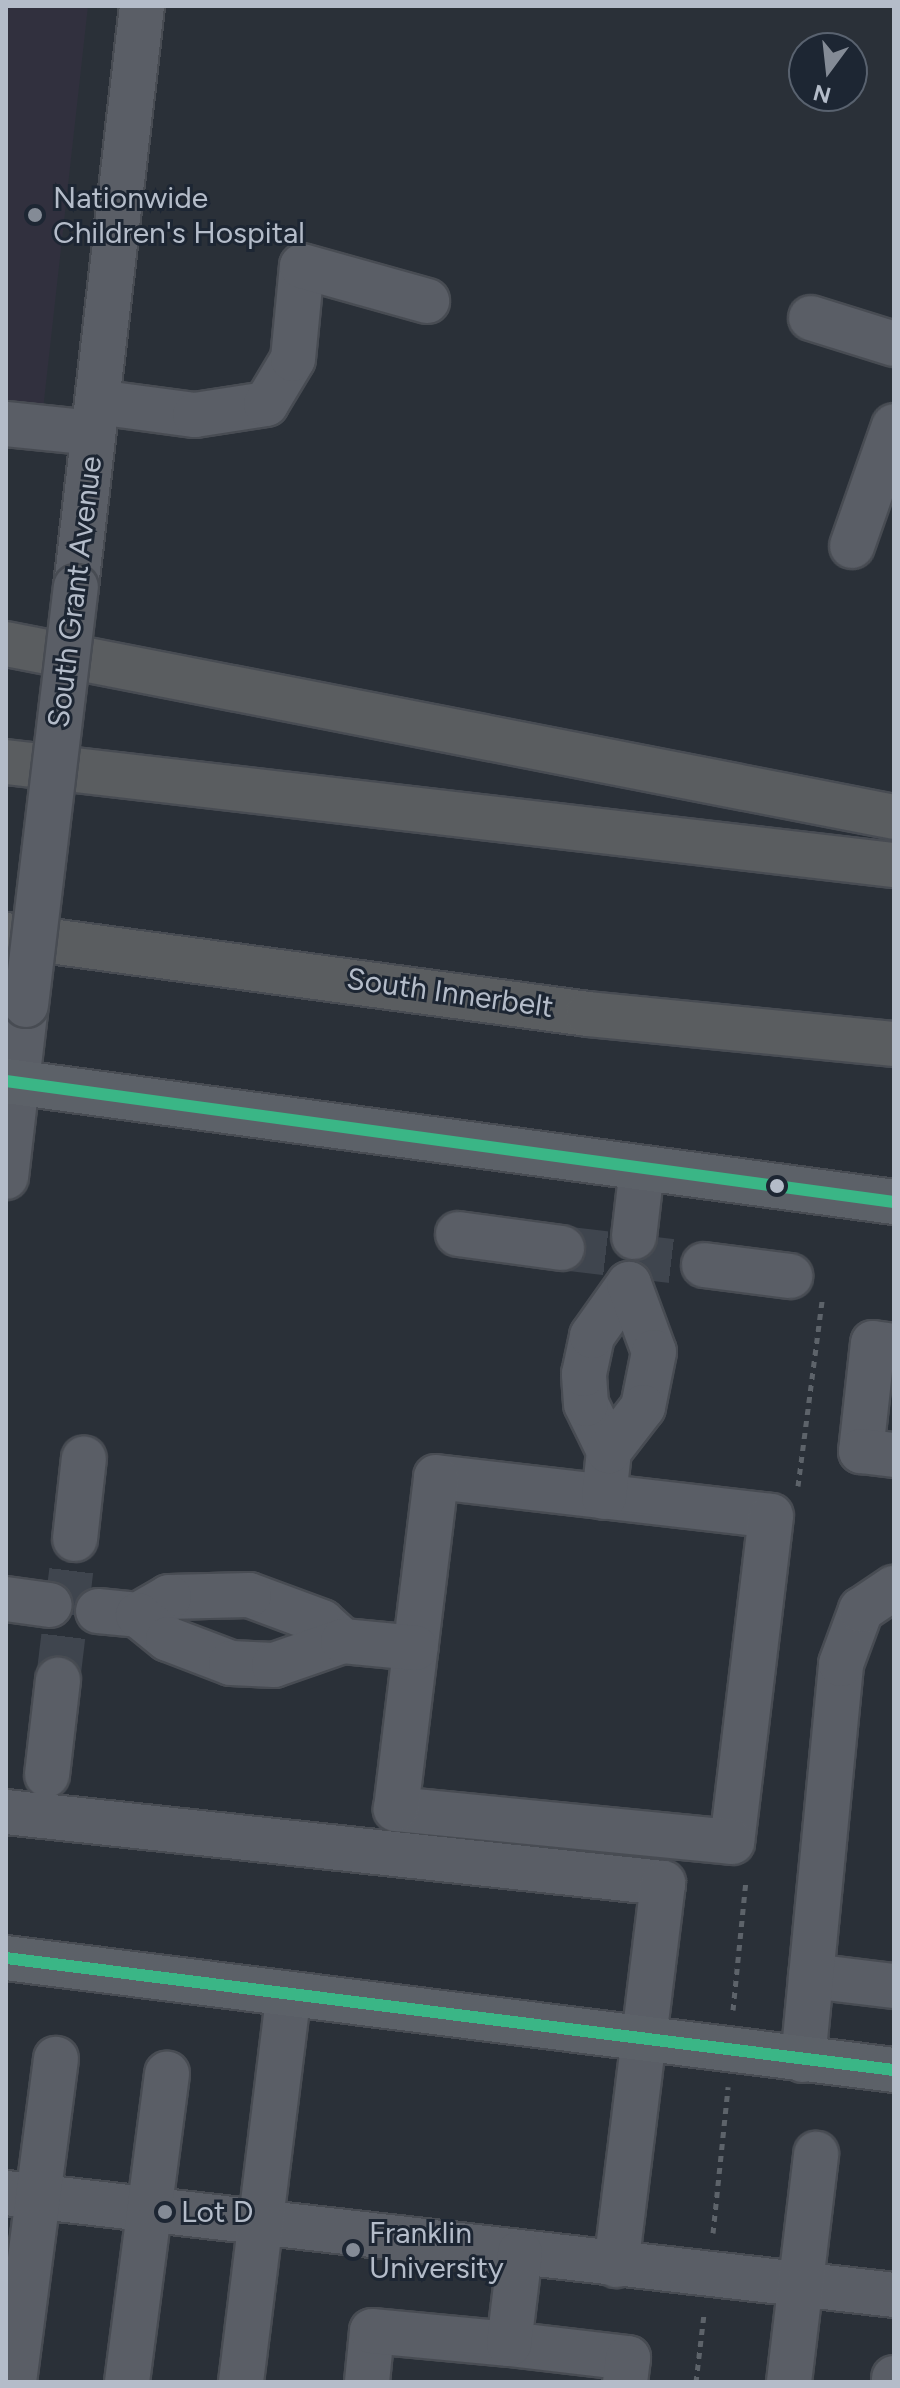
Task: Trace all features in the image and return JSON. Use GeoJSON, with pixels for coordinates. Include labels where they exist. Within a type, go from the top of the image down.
{"type":"FeatureCollection","features":[{"type":"Feature","properties":{"kind":"highway"},"geometry":{"type":"LineString","coordinates":[[6,644],[894,817]]}},
{"type":"Feature","properties":{"kind":"highway"},"geometry":{"type":"LineString","coordinates":[[6,739],[255,786]]}},
{"type":"Feature","properties":{"kind":"highway"},"geometry":{"type":"LineString","coordinates":[[6,762],[255,786],[894,865]]}},
{"type":"Feature","properties":{"kind":"highway","name":"South Innerbelt"},"geometry":{"type":"LineString","coordinates":[[6,935],[588,1014],[894,1044]]}},
{"type":"Feature","properties":{"kind":"main road"},"geometry":{"type":"LineString","coordinates":[[9,1083],[894,1202]]}},
{"type":"Feature","properties":{"kind":"main road"},"geometry":{"type":"LineString","coordinates":[[6,1958],[288,1998],[894,2070]]}},
{"type":"Feature","properties":{"kind":"street","name":"South Grant Avenue"},"geometry":{"type":"LineString","coordinates":[[6,1177],[9,1083],[26,1005],[142,6]]}},
{"type":"Feature","properties":{"kind":"street"},"geometry":{"type":"LineString","coordinates":[[6,424],[95,417],[195,415],[266,404],[293,359],[302,266],[427,301]]}},
{"type":"Feature","properties":{"kind":"street"},"geometry":{"type":"LineString","coordinates":[[811,318],[894,344]]}},
{"type":"Feature","properties":{"kind":"street"},"geometry":{"type":"LineString","coordinates":[[852,546],[894,426]]}},
{"type":"Feature","properties":{"kind":"street"},"geometry":{"type":"LineString","coordinates":[[634,1237],[642,1168]]}},
{"type":"Feature","properties":{"kind":"street"},"geometry":{"type":"LineString","coordinates":[[458,1234],[562,1248]]}},
{"type":"Feature","properties":{"kind":"street"},"geometry":{"type":"LineString","coordinates":[[704,1265],[790,1276]]}},
{"type":"Feature","properties":{"kind":"street"},"geometry":{"type":"LineString","coordinates":[[894,1346],[873,1343],[861,1451],[894,1455]]}},
{"type":"Feature","properties":{"kind":"street"},"geometry":{"type":"LineString","coordinates":[[604,1497],[609,1451]]}},
{"type":"Feature","properties":{"kind":"street"},"geometry":{"type":"LineString","coordinates":[[75,1539],[84,1458]]}},
{"type":"Feature","properties":{"kind":"street"},"geometry":{"type":"LineString","coordinates":[[436,1477],[604,1497],[771,1516],[732,1842],[396,1809],[436,1477]]}},
{"type":"Feature","properties":{"kind":"street"},"geometry":{"type":"LineString","coordinates":[[803,2060],[841,1664],[861,1610],[894,1588]]}},
{"type":"Feature","properties":{"kind":"street"},"geometry":{"type":"LineString","coordinates":[[343,1641],[322,1622],[249,1595],[169,1597],[118,1613],[168,1639],[231,1663],[274,1665],[343,1641],[416,1648]]}},
{"type":"Feature","properties":{"kind":"street"},"geometry":{"type":"LineString","coordinates":[[6,1599],[50,1605]]}},
{"type":"Feature","properties":{"kind":"street"},"geometry":{"type":"LineString","coordinates":[[47,1775],[58,1680]]}},
{"type":"Feature","properties":{"kind":"street"},"geometry":{"type":"LineString","coordinates":[[6,1812],[663,1883],[616,2265]]}},
{"type":"Feature","properties":{"kind":"street"},"geometry":{"type":"LineString","coordinates":[[811,1976],[894,1986]]}},
{"type":"Feature","properties":{"kind":"street"},"geometry":{"type":"LineString","coordinates":[[241,2382],[288,1998]]}},
{"type":"Feature","properties":{"kind":"street"},"geometry":{"type":"LineString","coordinates":[[14,2382],[22,2195],[56,2059]]}},
{"type":"Feature","properties":{"kind":"street"},"geometry":{"type":"LineString","coordinates":[[127,2382],[167,2074]]}},
{"type":"Feature","properties":{"kind":"street"},"geometry":{"type":"LineString","coordinates":[[789,2382],[816,2154]]}},
{"type":"Feature","properties":{"kind":"street"},"geometry":{"type":"LineString","coordinates":[[22,2195],[894,2295]]}},
{"type":"Feature","properties":{"kind":"street"},"geometry":{"type":"LineString","coordinates":[[509,2344],[520,2253]]}},
{"type":"Feature","properties":{"kind":"street"},"geometry":{"type":"LineString","coordinates":[[367,2382],[372,2331],[628,2358],[625,2382]]}},
{"type":"Feature","properties":{"kind":"shaded area","name":"Nationwide Children's Hospital"},"geometry":{"type":"Polygon","coordinates":[[[6,6],[88,6],[41,428],[6,424],[6,6]]]}},
{"type":"Feature","properties":{"kind":"tunnel"},"geometry":{"type":"LineString","coordinates":[[562,1248],[704,1265]]}},
{"type":"Feature","properties":{"kind":"tunnel"},"geometry":{"type":"LineString","coordinates":[[58,1680],[75,1539]]}},
{"type":"Feature","properties":{"kind":"transit line"},"geometry":{"type":"LineString","coordinates":[[6,1081],[894,1202]]}},
{"type":"Feature","properties":{"kind":"transit line"},"geometry":{"type":"LineString","coordinates":[[6,1958],[894,2070]]}},
{"type":"Feature","properties":{"kind":"place","name":"Nationwide Children's Hospital"},"geometry":{"type":"Point","coordinates":[35,215]}},
{"type":"Feature","properties":{"kind":"place","name":"Lot D"},"geometry":{"type":"Point","coordinates":[165,2212]}},
{"type":"Feature","properties":{"kind":"place","name":"Franklin University"},"geometry":{"type":"Point","coordinates":[353,2250]}}]}
